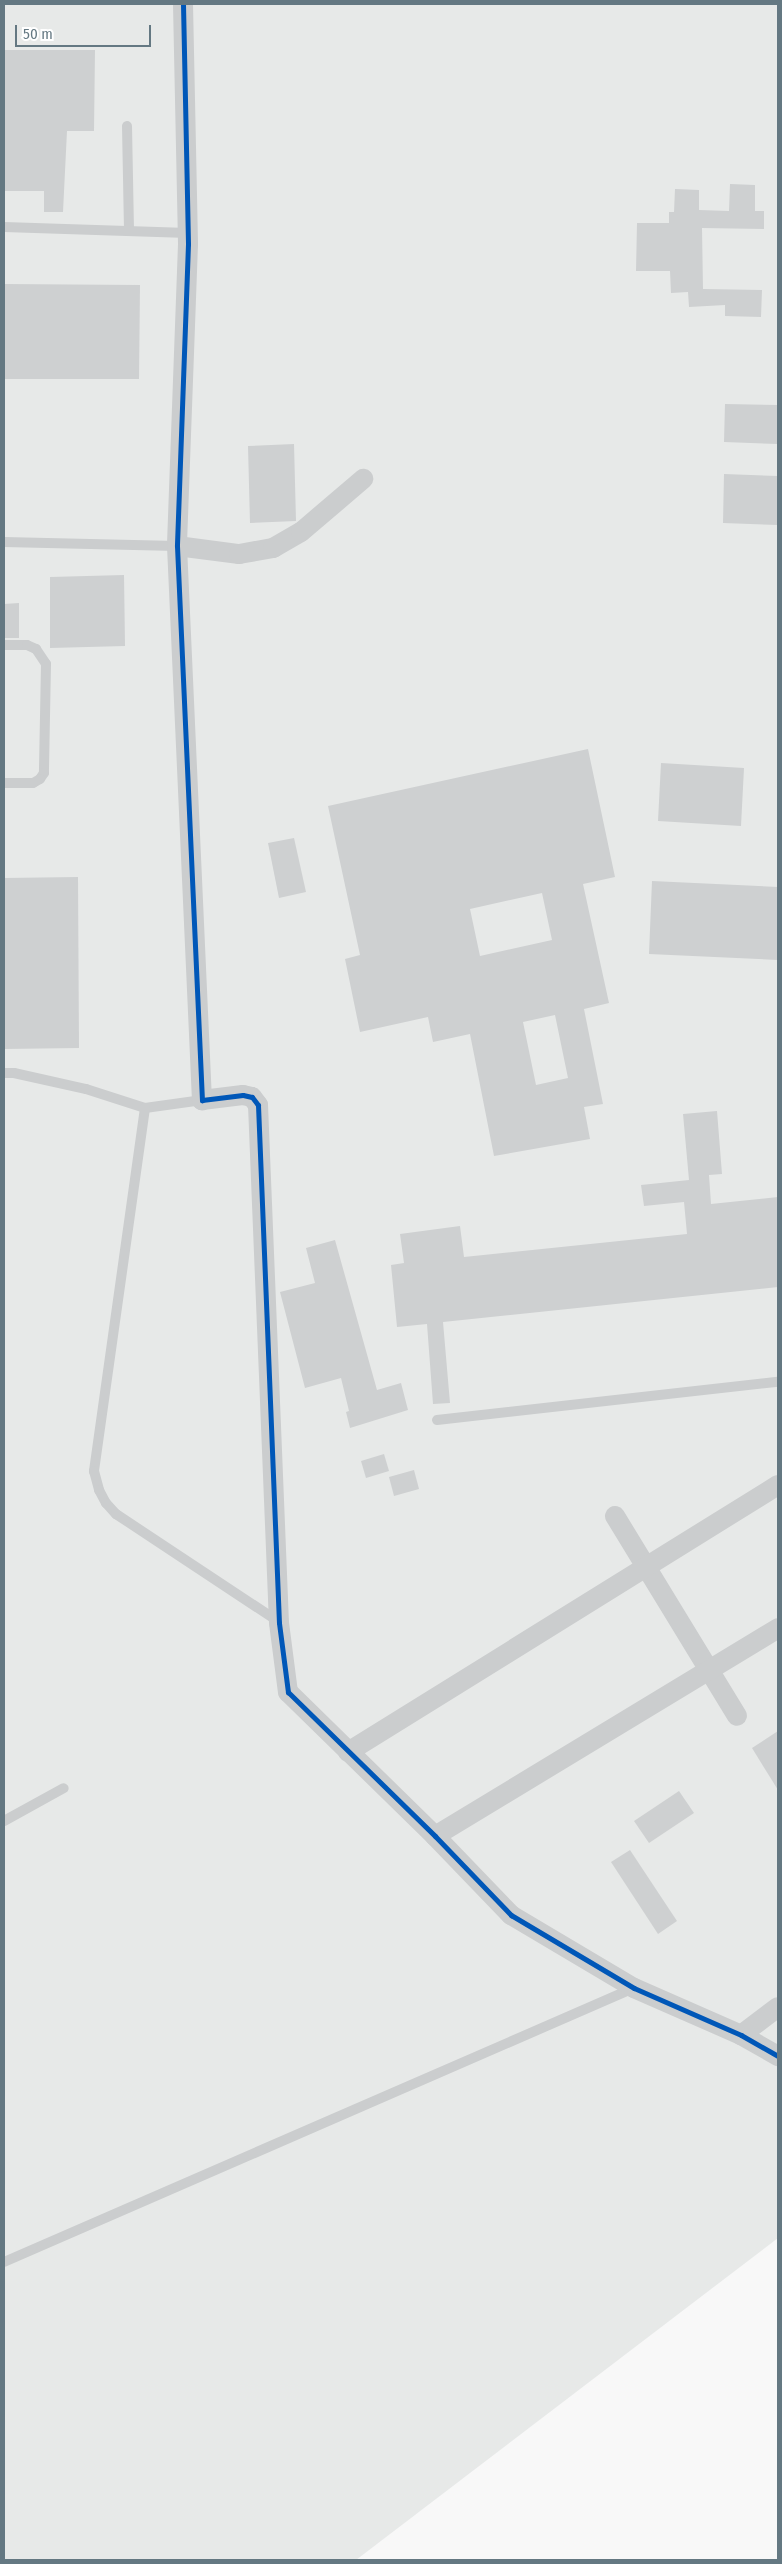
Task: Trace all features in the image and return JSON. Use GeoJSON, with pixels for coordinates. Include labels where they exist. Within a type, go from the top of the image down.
{"type":"FeatureCollection","features":[{"type":"Feature","properties":{"kind":"street"},"geometry":{"type":"LineString","coordinates":[[184,4],[188,233],[177,546],[202,1100],[244,1095],[252,1097],[258,1105],[280,1623],[288,1692],[435,1836],[511,1915],[634,1988],[741,2035],[778,2056]]}},
{"type":"Feature","properties":{"kind":"street"},"geometry":{"type":"LineString","coordinates":[[177,546],[239,554],[274,548],[301,532],[364,479]]}},
{"type":"Feature","properties":{"kind":"street"},"geometry":{"type":"LineString","coordinates":[[348,1752],[778,1485]]}},
{"type":"Feature","properties":{"kind":"street"},"geometry":{"type":"LineString","coordinates":[[615,1516],[737,1716]]}},
{"type":"Feature","properties":{"kind":"street"},"geometry":{"type":"LineString","coordinates":[[435,1836],[778,1628]]}},
{"type":"Feature","properties":{"kind":"street"},"geometry":{"type":"LineString","coordinates":[[741,2035],[778,2007]]}},
{"type":"Feature","properties":{"kind":"lane"},"geometry":{"type":"LineString","coordinates":[[127,126],[129,231]]}},
{"type":"Feature","properties":{"kind":"lane"},"geometry":{"type":"LineString","coordinates":[[4,227],[188,233]]}},
{"type":"Feature","properties":{"kind":"lane"},"geometry":{"type":"LineString","coordinates":[[4,542],[177,546]]}},
{"type":"Feature","properties":{"kind":"lane"},"geometry":{"type":"LineString","coordinates":[[4,645],[27,645],[36,649],[46,664],[44,773],[40,779],[33,783],[4,783]]}},
{"type":"Feature","properties":{"kind":"lane"},"geometry":{"type":"LineString","coordinates":[[4,1073],[14,1073],[86,1089],[145,1108],[202,1100]]}},
{"type":"Feature","properties":{"kind":"lane"},"geometry":{"type":"LineString","coordinates":[[145,1108],[94,1471],[99,1490],[106,1503],[116,1514],[280,1623]]}},
{"type":"Feature","properties":{"kind":"lane"},"geometry":{"type":"LineString","coordinates":[[437,1420],[778,1382]]}},
{"type":"Feature","properties":{"kind":"lane"},"geometry":{"type":"LineString","coordinates":[[4,1821],[64,1788]]}},
{"type":"Feature","properties":{"kind":"lane"},"geometry":{"type":"LineString","coordinates":[[4,2262],[634,1988]]}},
{"type":"Feature","properties":{"kind":"shaded area"},"geometry":{"type":"Polygon","coordinates":[[[4,4],[778,4],[778,2238],[356,2560],[4,2560],[4,4]]]}},
{"type":"Feature","properties":{"kind":"building"},"geometry":{"type":"Polygon","coordinates":[[[4,50],[95,50],[94,131],[67,131],[63,212],[44,212],[44,191],[4,191],[4,50]]]}},
{"type":"Feature","properties":{"kind":"building"},"geometry":{"type":"Polygon","coordinates":[[[730,184],[755,185],[755,211],[764,211],[764,229],[702,228],[703,289],[762,290],[761,317],[725,316],[725,305],[689,307],[688,292],[671,293],[670,271],[636,271],[637,223],[669,223],[669,212],[674,212],[675,189],[699,190],[699,210],[729,211],[730,184]]]}},
{"type":"Feature","properties":{"kind":"building"},"geometry":{"type":"Polygon","coordinates":[[[4,284],[140,285],[139,379],[4,379],[4,284]]]}},
{"type":"Feature","properties":{"kind":"building"},"geometry":{"type":"Polygon","coordinates":[[[725,404],[778,405],[778,444],[724,442],[725,404]]]}},
{"type":"Feature","properties":{"kind":"building"},"geometry":{"type":"Polygon","coordinates":[[[294,444],[296,521],[250,523],[248,446],[294,444]]]}},
{"type":"Feature","properties":{"kind":"building"},"geometry":{"type":"Polygon","coordinates":[[[724,474],[778,476],[778,525],[723,523],[724,474]]]}},
{"type":"Feature","properties":{"kind":"building"},"geometry":{"type":"Polygon","coordinates":[[[124,575],[125,646],[50,648],[50,577],[124,575]]]}},
{"type":"Feature","properties":{"kind":"building"},"geometry":{"type":"Polygon","coordinates":[[[19,603],[19,638],[4,638],[4,604],[19,603]]]}},
{"type":"Feature","properties":{"kind":"building"},"geometry":{"type":"Polygon","coordinates":[[[588,749],[615,877],[583,884],[609,1003],[584,1009],[603,1104],[584,1107],[590,1139],[494,1156],[470,1034],[433,1042],[428,1017],[360,1032],[345,959],[360,955],[328,806],[588,749]],[[542,893],[470,909],[480,956],[552,940],[542,893]],[[555,1015],[523,1022],[536,1085],[568,1078],[555,1015]]]}},
{"type":"Feature","properties":{"kind":"building"},"geometry":{"type":"Polygon","coordinates":[[[661,763],[744,768],[741,826],[658,821],[661,763]]]}},
{"type":"Feature","properties":{"kind":"building"},"geometry":{"type":"Polygon","coordinates":[[[294,838],[306,892],[279,898],[268,843],[294,838]]]}},
{"type":"Feature","properties":{"kind":"building"},"geometry":{"type":"Polygon","coordinates":[[[78,877],[79,1048],[4,1049],[4,878],[78,877]]]}},
{"type":"Feature","properties":{"kind":"building"},"geometry":{"type":"Polygon","coordinates":[[[652,881],[778,887],[778,960],[649,954],[652,881]]]}},
{"type":"Feature","properties":{"kind":"building"},"geometry":{"type":"Polygon","coordinates":[[[717,1111],[722,1174],[709,1175],[711,1204],[778,1197],[778,1287],[443,1322],[450,1403],[433,1404],[427,1324],[397,1327],[391,1265],[404,1263],[400,1234],[460,1226],[464,1257],[687,1234],[684,1202],[644,1206],[641,1185],[689,1180],[683,1114],[717,1111]]]}},
{"type":"Feature","properties":{"kind":"building"},"geometry":{"type":"Polygon","coordinates":[[[335,1240],[377,1390],[401,1383],[408,1410],[350,1428],[346,1412],[349,1411],[341,1378],[305,1388],[280,1292],[315,1283],[306,1248],[335,1240]]]}},
{"type":"Feature","properties":{"kind":"building"},"geometry":{"type":"Polygon","coordinates":[[[384,1454],[389,1471],[366,1478],[361,1461],[384,1454]]]}},
{"type":"Feature","properties":{"kind":"building"},"geometry":{"type":"Polygon","coordinates":[[[414,1470],[419,1489],[394,1496],[389,1477],[414,1470]]]}},
{"type":"Feature","properties":{"kind":"building"},"geometry":{"type":"Polygon","coordinates":[[[778,1731],[778,1790],[752,1748],[778,1731]]]}},
{"type":"Feature","properties":{"kind":"building"},"geometry":{"type":"Polygon","coordinates":[[[679,1791],[694,1813],[649,1843],[634,1821],[679,1791]]]}},
{"type":"Feature","properties":{"kind":"building"},"geometry":{"type":"Polygon","coordinates":[[[630,1850],[677,1921],[658,1934],[611,1862],[630,1850]]]}},
{"type":"Feature","properties":{"kind":"cycle path"},"geometry":{"type":"LineString","coordinates":[[183,4],[188,244],[177,546],[202,1100],[243,1095],[252,1097],[258,1105],[279,1623],[288,1692],[435,1836],[511,1915],[634,1988],[741,2035],[778,2056]]}}]}
